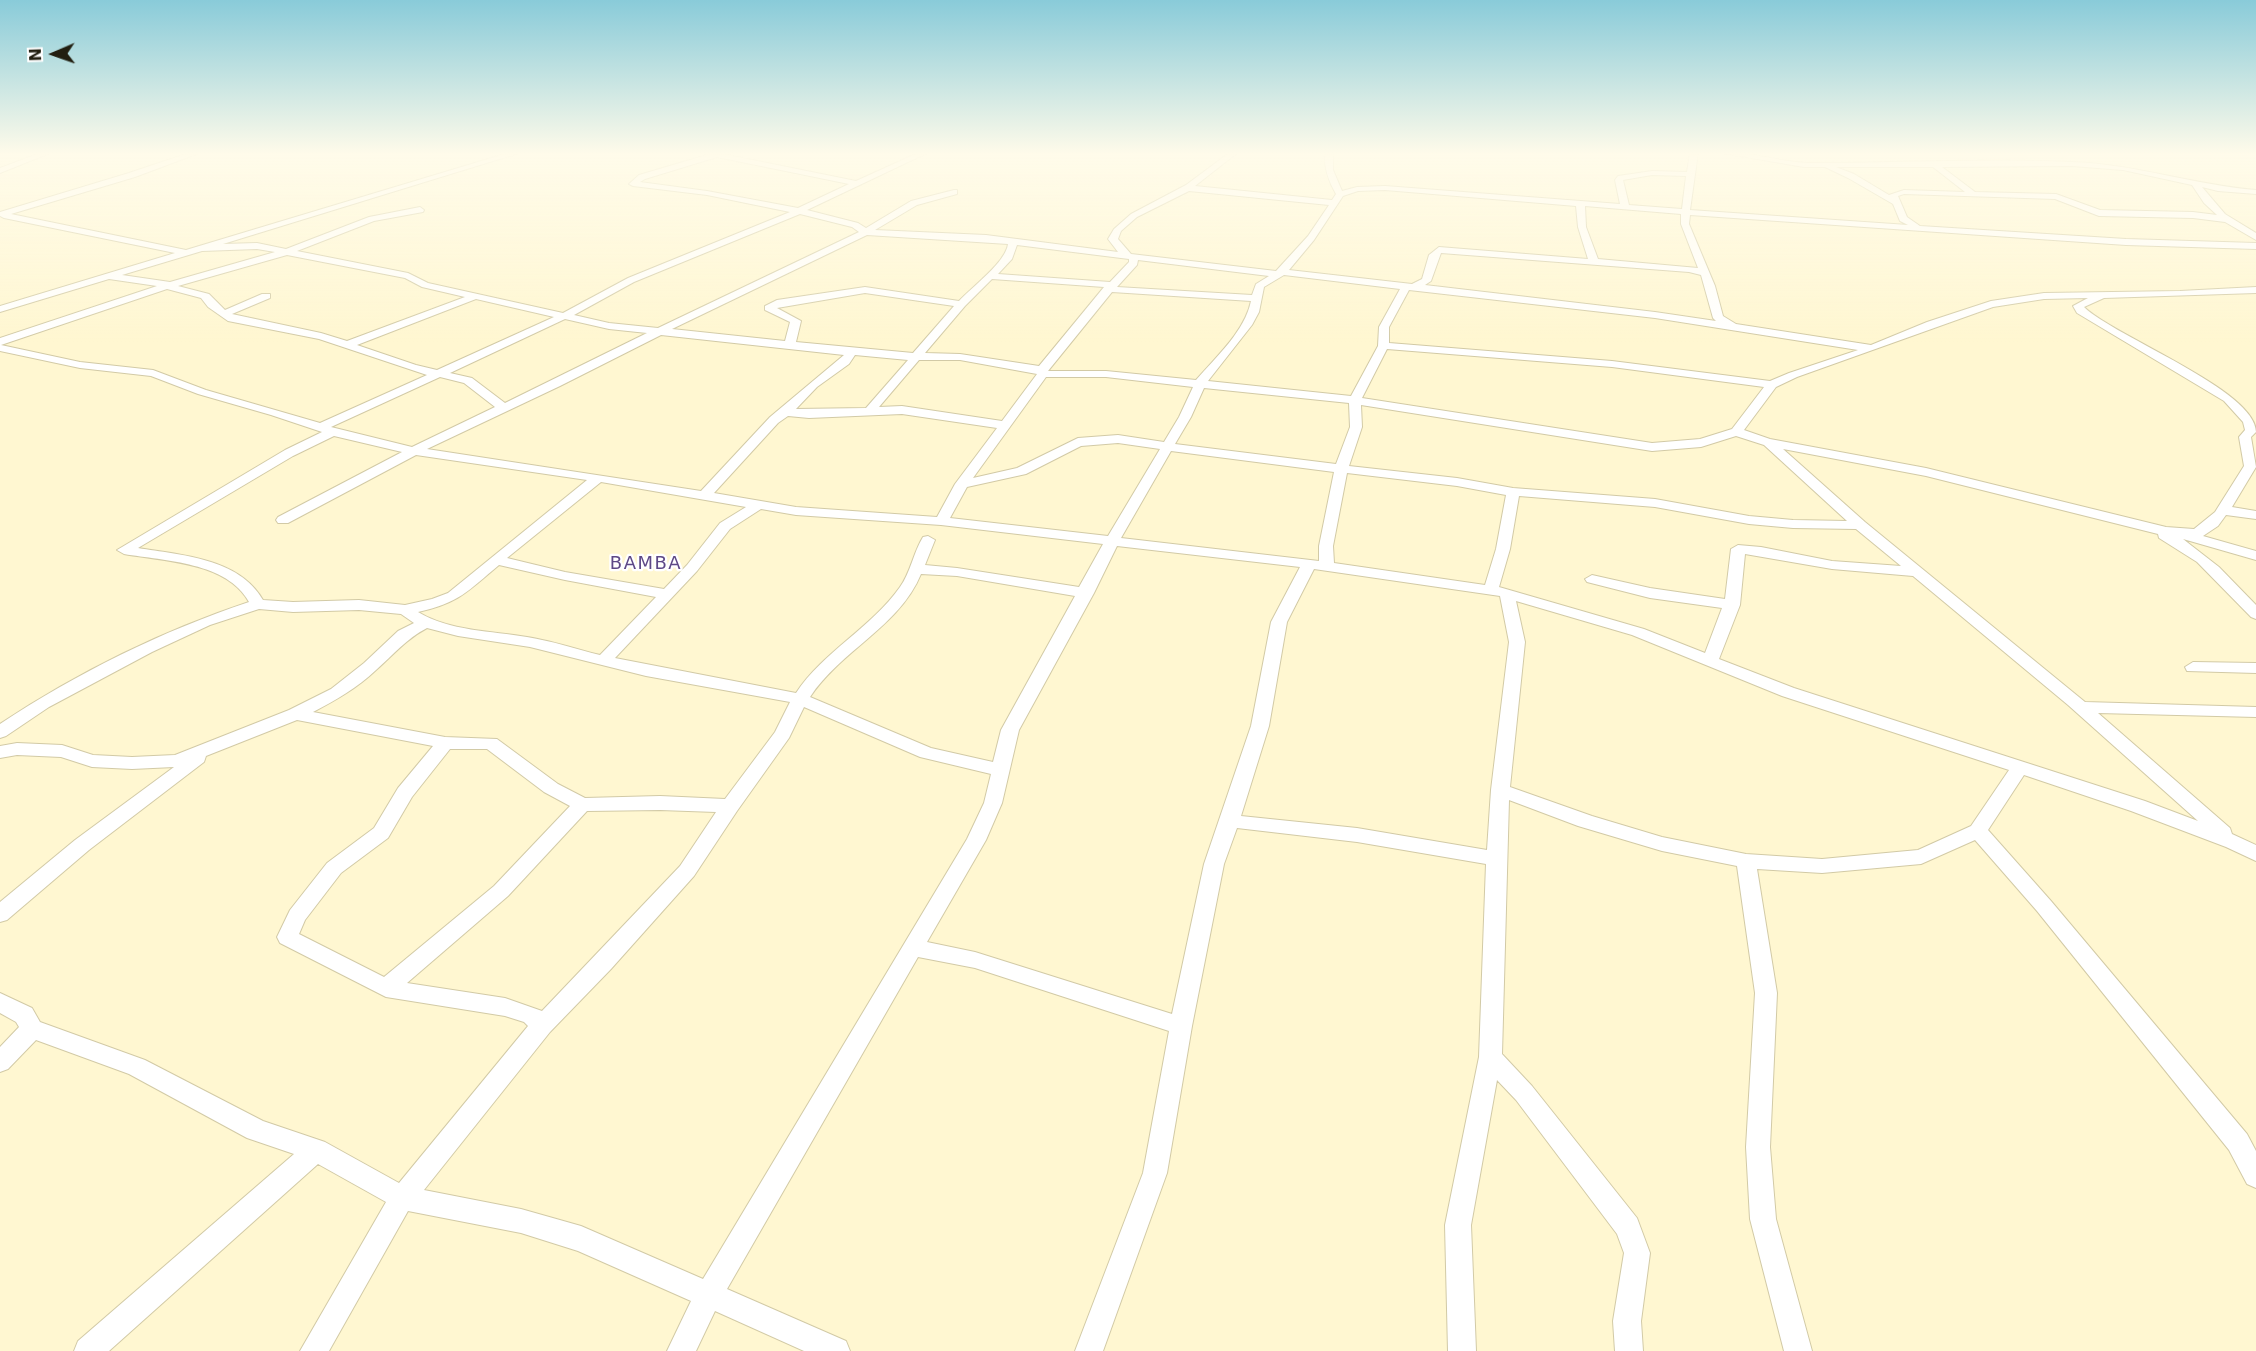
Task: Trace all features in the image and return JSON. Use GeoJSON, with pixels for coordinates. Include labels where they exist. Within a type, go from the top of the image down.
{"type":"FeatureCollection","features":[{"type":"Feature","properties":{"kind":"street"},"geometry":{"type":"LineString","coordinates":[[11,216],[186,253]]}},
{"type":"Feature","properties":{"kind":"street"},"geometry":{"type":"LineString","coordinates":[[0,309],[306,216]]}},
{"type":"Feature","properties":{"kind":"street"},"geometry":{"type":"LineString","coordinates":[[372,219],[377,216]]}},
{"type":"Feature","properties":{"kind":"street"},"geometry":{"type":"LineString","coordinates":[[0,342],[167,286],[286,252],[372,219],[388,216]]}},
{"type":"Feature","properties":{"kind":"street"},"geometry":{"type":"LineString","coordinates":[[258,604],[249,588],[215,567],[181,559],[129,553],[124,550],[138,540],[209,502],[326,430],[435,374],[562,317],[631,280],[787,216]]}},
{"type":"Feature","properties":{"kind":"street"},"geometry":{"type":"LineString","coordinates":[[819,216],[855,225],[866,232],[986,238],[1655,315],[1873,348]]}},
{"type":"Feature","properties":{"kind":"street"},"geometry":{"type":"LineString","coordinates":[[283,520],[412,452],[866,232],[892,216]]}},
{"type":"Feature","properties":{"kind":"street"},"geometry":{"type":"LineString","coordinates":[[941,520],[962,484],[1042,372],[1110,287],[1134,263],[1130,255],[1115,244],[1113,239],[1117,230],[1134,216]]}},
{"type":"Feature","properties":{"kind":"street"},"geometry":{"type":"LineString","coordinates":[[681,1351],[708,1294],[976,840],[993,803],[1010,730],[1086,593],[1112,541],[1185,417],[1200,382],[1247,325],[1254,312],[1259,286],[1279,273],[1311,238],[1326,216]]}},
{"type":"Feature","properties":{"kind":"street"},"geometry":{"type":"LineString","coordinates":[[1581,216],[1582,227],[1594,261]]}},
{"type":"Feature","properties":{"kind":"street"},"geometry":{"type":"LineString","coordinates":[[1684,216],[1685,224],[1704,270],[1718,318],[1739,329]]}},
{"type":"Feature","properties":{"kind":"street"},"geometry":{"type":"LineString","coordinates":[[1735,216],[1851,228],[1886,225],[1917,226],[2126,242],[2256,246]]}},
{"type":"Feature","properties":{"kind":"street"},"geometry":{"type":"LineString","coordinates":[[1901,216],[1917,226]]}},
{"type":"Feature","properties":{"kind":"street"},"geometry":{"type":"LineString","coordinates":[[2201,216],[2225,219]]}},
{"type":"Feature","properties":{"kind":"street"},"geometry":{"type":"LineString","coordinates":[[2222,216],[2256,237]]}},
{"type":"Feature","properties":{"kind":"street"},"geometry":{"type":"LineString","coordinates":[[256,246],[274,232],[300,218]]}},
{"type":"Feature","properties":{"kind":"street"},"geometry":{"type":"LineString","coordinates":[[869,411],[961,304],[1007,259],[1013,246],[1012,242]]}},
{"type":"Feature","properties":{"kind":"street"},"geometry":{"type":"LineString","coordinates":[[202,248],[256,246],[408,276],[425,285],[562,317],[658,332],[893,356],[960,357],[1042,372],[1106,374],[1200,382],[1355,400],[1652,447],[1701,443],[1736,432],[1768,442],[1926,472],[2147,527],[2181,534],[2199,533],[2210,526],[2253,467],[2245,437],[2253,430],[2249,421],[2228,398],[2081,311],[2078,306],[2109,295]]}},
{"type":"Feature","properties":{"kind":"street"},"geometry":{"type":"LineString","coordinates":[[1089,1351],[1155,1173],[1180,1026],[1214,864],[1260,726],[1275,635],[1280,622],[1318,565],[1326,546],[1341,469],[1356,427],[1355,400],[1383,346],[1384,327],[1410,287],[1426,281],[1434,255],[1438,250],[1704,270]]}},
{"type":"Feature","properties":{"kind":"street"},"geometry":{"type":"LineString","coordinates":[[110,276],[167,286],[206,296],[224,314],[247,323],[321,336],[435,374],[468,380],[504,408]]}},
{"type":"Feature","properties":{"kind":"street"},"geometry":{"type":"LineString","coordinates":[[992,276],[1255,298]]}},
{"type":"Feature","properties":{"kind":"street"},"geometry":{"type":"LineString","coordinates":[[790,344],[796,321],[769,308],[777,303],[865,290],[961,304]]}},
{"type":"Feature","properties":{"kind":"street"},"geometry":{"type":"LineString","coordinates":[[1736,432],[1772,385],[1793,375],[1991,304],[2044,296],[2256,290]]}},
{"type":"Feature","properties":{"kind":"street"},"geometry":{"type":"LineString","coordinates":[[348,345],[476,296]]}},
{"type":"Feature","properties":{"kind":"street"},"geometry":{"type":"LineString","coordinates":[[224,314],[266,297]]}},
{"type":"Feature","properties":{"kind":"street"},"geometry":{"type":"LineString","coordinates":[[1383,346],[1408,346],[1612,364],[1772,385]]}},
{"type":"Feature","properties":{"kind":"street"},"geometry":{"type":"LineString","coordinates":[[0,348],[81,365],[153,373],[202,392],[326,430],[412,452],[598,478],[796,511],[941,520],[1318,565],[1499,592],[1638,632],[1788,692],[2138,806],[2233,842],[2256,854]]}},
{"type":"Feature","properties":{"kind":"street"},"geometry":{"type":"LineString","coordinates":[[704,496],[774,420],[813,385],[845,362],[850,354],[839,349]]}},
{"type":"Feature","properties":{"kind":"street"},"geometry":{"type":"LineString","coordinates":[[786,411],[809,414],[902,410],[1004,425]]}},
{"type":"Feature","properties":{"kind":"street"},"geometry":{"type":"LineString","coordinates":[[962,484],[1021,471],[1078,442],[1118,439],[1168,448],[1457,482],[1513,492],[1645,502],[1749,520],[1793,524],[1860,525]]}},
{"type":"Feature","properties":{"kind":"street"},"geometry":{"type":"LineString","coordinates":[[1768,442],[1860,525],[2081,707],[2233,842]]}},
{"type":"Feature","properties":{"kind":"street"},"geometry":{"type":"LineString","coordinates":[[0,732],[43,703],[146,649],[204,622],[258,604],[293,607],[359,605],[405,610],[437,603],[453,596],[598,478]]}},
{"type":"Feature","properties":{"kind":"street"},"geometry":{"type":"LineString","coordinates":[[1462,1351],[1458,1225],[1490,1057],[1500,790],[1517,642],[1499,592],[1503,549],[1513,492]]}},
{"type":"Feature","properties":{"kind":"street"},"geometry":{"type":"LineString","coordinates":[[604,660],[692,568],[725,526],[758,505]]}},
{"type":"Feature","properties":{"kind":"street"},"geometry":{"type":"LineString","coordinates":[[2221,511],[2256,514]]}},
{"type":"Feature","properties":{"kind":"street"},"geometry":{"type":"LineString","coordinates":[[2147,527],[2178,541],[2201,548],[2256,556]]}},
{"type":"Feature","properties":{"kind":"street"},"geometry":{"type":"LineString","coordinates":[[2181,534],[2201,548],[2256,614]]}},
{"type":"Feature","properties":{"kind":"street"},"geometry":{"type":"LineString","coordinates":[[314,1351],[402,1198],[542,1025],[603,963],[687,871],[730,806],[783,734],[800,699],[812,681],[874,625],[908,588],[928,540]]}},
{"type":"Feature","properties":{"kind":"street"},"geometry":{"type":"LineString","coordinates":[[1710,662],[1732,605],[1738,579],[1738,549],[1832,565],[1917,572]]}},
{"type":"Feature","properties":{"kind":"street"},"geometry":{"type":"LineString","coordinates":[[497,560],[565,576],[667,594]]}},
{"type":"Feature","properties":{"kind":"street"},"geometry":{"type":"LineString","coordinates":[[915,569],[957,572],[1086,593]]}},
{"type":"Feature","properties":{"kind":"street"},"geometry":{"type":"LineString","coordinates":[[1593,579],[1650,593],[1732,605]]}},
{"type":"Feature","properties":{"kind":"street"},"geometry":{"type":"LineString","coordinates":[[405,610],[425,623],[458,631],[530,642],[646,671],[800,699],[926,753],[1000,770]]}},
{"type":"Feature","properties":{"kind":"street"},"geometry":{"type":"LineString","coordinates":[[0,752],[17,749],[62,751],[92,761],[132,763],[177,760],[295,714],[337,693],[370,667],[404,634],[425,623]]}},
{"type":"Feature","properties":{"kind":"street"},"geometry":{"type":"LineString","coordinates":[[2193,667],[2256,668]]}},
{"type":"Feature","properties":{"kind":"street"},"geometry":{"type":"LineString","coordinates":[[2081,707],[2256,712]]}},
{"type":"Feature","properties":{"kind":"street"},"geometry":{"type":"LineString","coordinates":[[295,714],[445,742],[491,743],[551,788],[582,806],[660,803],[730,806]]}},
{"type":"Feature","properties":{"kind":"street"},"geometry":{"type":"LineString","coordinates":[[445,742],[405,793],[381,833],[334,868],[297,916],[287,937],[386,988],[504,1007],[531,1015],[542,1025]]}},
{"type":"Feature","properties":{"kind":"street"},"geometry":{"type":"LineString","coordinates":[[0,914],[82,845],[216,744]]}},
{"type":"Feature","properties":{"kind":"street"},"geometry":{"type":"LineString","coordinates":[[1500,790],[1585,821],[1662,844],[1746,861],[1822,866],[1921,857],[1978,831],[2020,768]]}},
{"type":"Feature","properties":{"kind":"street"},"geometry":{"type":"LineString","coordinates":[[386,988],[501,891],[582,806]]}},
{"type":"Feature","properties":{"kind":"street"},"geometry":{"type":"LineString","coordinates":[[1230,821],[1357,835],[1496,859]]}},
{"type":"Feature","properties":{"kind":"street"},"geometry":{"type":"LineString","coordinates":[[1978,831],[2044,906],[2238,1142],[2256,1176]]}},
{"type":"Feature","properties":{"kind":"street"},"geometry":{"type":"LineString","coordinates":[[1746,861],[1767,993],[1758,1148],[1763,1219],[1798,1351]]}},
{"type":"Feature","properties":{"kind":"street"},"geometry":{"type":"LineString","coordinates":[[914,948],[975,960],[1180,1026]]}},
{"type":"Feature","properties":{"kind":"street"},"geometry":{"type":"LineString","coordinates":[[0,1002],[24,1015],[32,1029],[137,1067],[256,1130],[316,1150],[402,1198],[521,1221],[581,1239],[836,1351]]}},
{"type":"Feature","properties":{"kind":"street"},"geometry":{"type":"LineString","coordinates":[[0,1062],[32,1029]]}},
{"type":"Feature","properties":{"kind":"street"},"geometry":{"type":"LineString","coordinates":[[1490,1057],[1524,1093],[1628,1227],[1637,1253],[1627,1321],[1629,1351]]}},
{"type":"Feature","properties":{"kind":"street"},"geometry":{"type":"LineString","coordinates":[[88,1351],[316,1150]]}},
{"type":"Feature","properties":{"kind":"district","name":"BAMBA"},"geometry":{"type":"Point","coordinates":[646,564]}}]}
